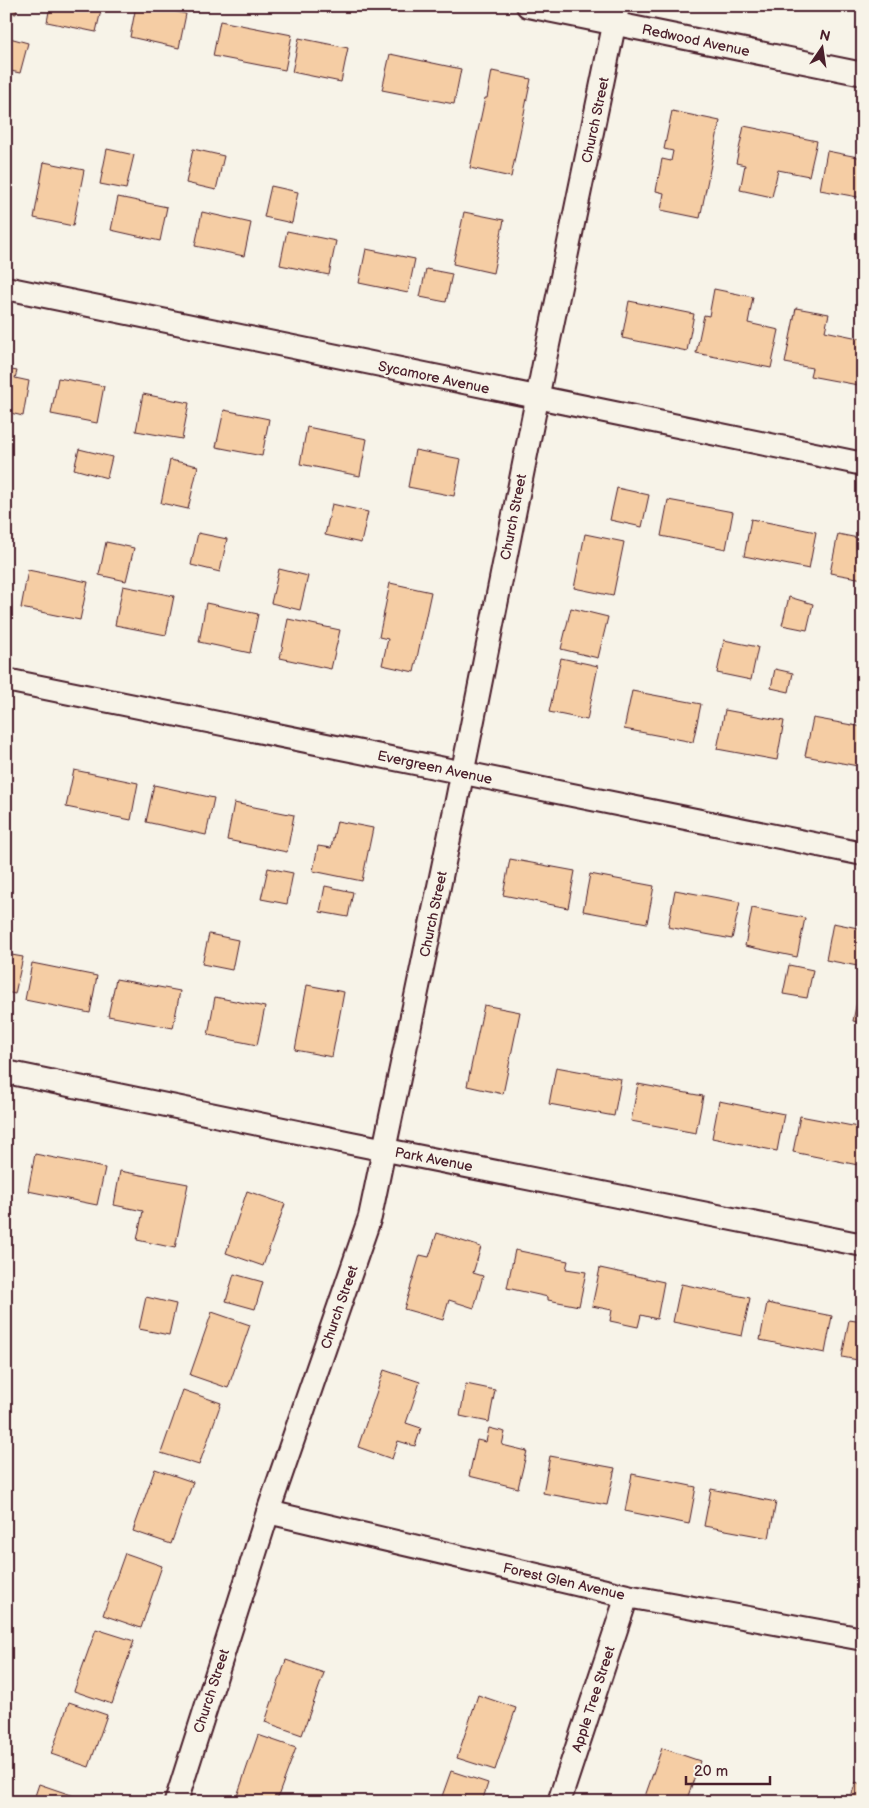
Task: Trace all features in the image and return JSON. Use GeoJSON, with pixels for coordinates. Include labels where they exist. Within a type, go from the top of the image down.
{"type":"FeatureCollection","features":[{"type":"Feature","properties":{"kind":"street","name":"Redwood Avenue"},"geometry":{"type":"LineString","coordinates":[[528,6],[616,15],[863,74]]}},
{"type":"Feature","properties":{"kind":"street","name":"Church Street"},"geometry":{"type":"LineString","coordinates":[[176,1802],[268,1512],[370,1217],[616,15]]}},
{"type":"Feature","properties":{"kind":"street","name":"Sycamore Avenue"},"geometry":{"type":"LineString","coordinates":[[6,288],[863,464]]}},
{"type":"Feature","properties":{"kind":"street","name":"Evergreen Avenue"},"geometry":{"type":"LineString","coordinates":[[6,680],[863,854]]}},
{"type":"Feature","properties":{"kind":"street","name":"Park Avenue"},"geometry":{"type":"LineString","coordinates":[[6,1072],[863,1245]]}},
{"type":"Feature","properties":{"kind":"street","name":"Forest Glen Avenue"},"geometry":{"type":"LineString","coordinates":[[268,1512],[627,1596],[863,1638]]}},
{"type":"Feature","properties":{"kind":"street","name":"Apple Tree Street"},"geometry":{"type":"LineString","coordinates":[[559,1802],[627,1596]]}},
{"type":"Feature","properties":{"kind":"building"},"geometry":{"type":"Polygon","coordinates":[[[6,6],[17,6],[16,14],[6,12],[6,6]]]}},
{"type":"Feature","properties":{"kind":"building"},"geometry":{"type":"Polygon","coordinates":[[[50,6],[102,6],[96,32],[47,22],[50,6]]]}},
{"type":"Feature","properties":{"kind":"building"},"geometry":{"type":"Polygon","coordinates":[[[136,6],[149,6],[186,14],[179,48],[130,37],[136,6]]]}},
{"type":"Feature","properties":{"kind":"building"},"geometry":{"type":"Polygon","coordinates":[[[220,21],[292,35],[285,70],[213,56],[220,21]]]}},
{"type":"Feature","properties":{"kind":"building"},"geometry":{"type":"Polygon","coordinates":[[[6,37],[28,43],[20,73],[6,70],[6,37]]]}},
{"type":"Feature","properties":{"kind":"building"},"geometry":{"type":"Polygon","coordinates":[[[299,38],[348,48],[341,82],[292,72],[299,38]]]}},
{"type":"Feature","properties":{"kind":"building"},"geometry":{"type":"Polygon","coordinates":[[[390,54],[461,69],[454,104],[382,90],[390,54]]]}},
{"type":"Feature","properties":{"kind":"building"},"geometry":{"type":"Polygon","coordinates":[[[492,71],[531,79],[511,177],[470,168],[492,71]]]}},
{"type":"Feature","properties":{"kind":"building"},"geometry":{"type":"Polygon","coordinates":[[[672,111],[720,121],[700,218],[661,210],[664,193],[656,191],[662,159],[671,161],[673,151],[664,149],[672,111]]]}},
{"type":"Feature","properties":{"kind":"building"},"geometry":{"type":"Polygon","coordinates":[[[744,126],[817,141],[809,176],[778,170],[772,197],[740,190],[745,165],[736,163],[744,126]]]}},
{"type":"Feature","properties":{"kind":"building"},"geometry":{"type":"Polygon","coordinates":[[[107,149],[134,155],[126,189],[100,184],[107,149]]]}},
{"type":"Feature","properties":{"kind":"building"},"geometry":{"type":"Polygon","coordinates":[[[193,149],[224,156],[216,190],[186,183],[193,149]]]}},
{"type":"Feature","properties":{"kind":"building"},"geometry":{"type":"Polygon","coordinates":[[[827,151],[863,158],[863,198],[820,190],[827,151]]]}},
{"type":"Feature","properties":{"kind":"building"},"geometry":{"type":"Polygon","coordinates":[[[44,162],[84,170],[73,226],[34,218],[44,162]]]}},
{"type":"Feature","properties":{"kind":"building"},"geometry":{"type":"Polygon","coordinates":[[[271,186],[298,192],[292,223],[264,217],[271,186]]]}},
{"type":"Feature","properties":{"kind":"building"},"geometry":{"type":"Polygon","coordinates":[[[118,197],[167,207],[160,241],[111,230],[118,197]]]}},
{"type":"Feature","properties":{"kind":"building"},"geometry":{"type":"Polygon","coordinates":[[[202,212],[251,223],[244,256],[195,246],[202,212]]]}},
{"type":"Feature","properties":{"kind":"building"},"geometry":{"type":"Polygon","coordinates":[[[464,212],[504,220],[493,273],[453,264],[464,212]]]}},
{"type":"Feature","properties":{"kind":"building"},"geometry":{"type":"Polygon","coordinates":[[[287,231],[336,241],[329,275],[280,265],[287,231]]]}},
{"type":"Feature","properties":{"kind":"building"},"geometry":{"type":"Polygon","coordinates":[[[366,249],[415,259],[408,293],[359,283],[366,249]]]}},
{"type":"Feature","properties":{"kind":"building"},"geometry":{"type":"Polygon","coordinates":[[[426,269],[452,274],[446,302],[420,297],[426,269]]]}},
{"type":"Feature","properties":{"kind":"building"},"geometry":{"type":"Polygon","coordinates":[[[714,289],[753,297],[748,323],[779,330],[771,368],[696,353],[704,315],[709,316],[714,289]]]}},
{"type":"Feature","properties":{"kind":"building"},"geometry":{"type":"Polygon","coordinates":[[[629,301],[694,314],[687,351],[622,338],[629,301]]]}},
{"type":"Feature","properties":{"kind":"building"},"geometry":{"type":"Polygon","coordinates":[[[796,308],[829,314],[825,331],[863,339],[863,362],[858,385],[810,376],[812,368],[785,363],[796,308]]]}},
{"type":"Feature","properties":{"kind":"building"},"geometry":{"type":"Polygon","coordinates":[[[6,369],[17,371],[15,378],[29,381],[23,416],[6,412],[6,369]]]}},
{"type":"Feature","properties":{"kind":"building"},"geometry":{"type":"Polygon","coordinates":[[[58,378],[104,386],[97,423],[51,414],[58,378]]]}},
{"type":"Feature","properties":{"kind":"building"},"geometry":{"type":"Polygon","coordinates":[[[143,394],[189,403],[182,439],[136,431],[143,394]]]}},
{"type":"Feature","properties":{"kind":"building"},"geometry":{"type":"Polygon","coordinates":[[[224,410],[269,419],[262,456],[216,447],[224,410]]]}},
{"type":"Feature","properties":{"kind":"building"},"geometry":{"type":"Polygon","coordinates":[[[307,427],[367,439],[360,476],[300,464],[307,427]]]}},
{"type":"Feature","properties":{"kind":"building"},"geometry":{"type":"Polygon","coordinates":[[[79,449],[112,457],[107,478],[74,469],[79,449]]]}},
{"type":"Feature","properties":{"kind":"building"},"geometry":{"type":"Polygon","coordinates":[[[415,450],[461,459],[454,496],[408,487],[415,450]]]}},
{"type":"Feature","properties":{"kind":"building"},"geometry":{"type":"Polygon","coordinates":[[[170,460],[198,466],[188,509],[161,503],[170,460]]]}},
{"type":"Feature","properties":{"kind":"building"},"geometry":{"type":"Polygon","coordinates":[[[617,488],[649,495],[642,527],[610,520],[617,488]]]}},
{"type":"Feature","properties":{"kind":"building"},"geometry":{"type":"Polygon","coordinates":[[[668,500],[733,512],[726,549],[661,536],[668,500]]]}},
{"type":"Feature","properties":{"kind":"building"},"geometry":{"type":"Polygon","coordinates":[[[332,504],[368,512],[361,543],[325,535],[332,504]]]}},
{"type":"Feature","properties":{"kind":"building"},"geometry":{"type":"Polygon","coordinates":[[[751,519],[816,532],[809,569],[744,556],[751,519]]]}},
{"type":"Feature","properties":{"kind":"building"},"geometry":{"type":"Polygon","coordinates":[[[198,533],[227,539],[220,572],[191,565],[198,533]]]}},
{"type":"Feature","properties":{"kind":"building"},"geometry":{"type":"Polygon","coordinates":[[[585,534],[624,542],[613,596],[574,588],[585,534]]]}},
{"type":"Feature","properties":{"kind":"building"},"geometry":{"type":"Polygon","coordinates":[[[838,534],[863,539],[863,579],[830,573],[838,534]]]}},
{"type":"Feature","properties":{"kind":"building"},"geometry":{"type":"Polygon","coordinates":[[[106,542],[134,548],[126,581],[99,575],[106,542]]]}},
{"type":"Feature","properties":{"kind":"building"},"geometry":{"type":"Polygon","coordinates":[[[279,569],[308,576],[300,610],[271,603],[279,569]]]}},
{"type":"Feature","properties":{"kind":"building"},"geometry":{"type":"Polygon","coordinates":[[[28,570],[88,582],[80,620],[21,608],[28,570]]]}},
{"type":"Feature","properties":{"kind":"building"},"geometry":{"type":"Polygon","coordinates":[[[390,583],[431,592],[414,672],[382,665],[388,639],[379,637],[390,583]]]}},
{"type":"Feature","properties":{"kind":"building"},"geometry":{"type":"Polygon","coordinates":[[[123,586],[174,596],[166,635],[115,625],[123,586]]]}},
{"type":"Feature","properties":{"kind":"building"},"geometry":{"type":"Polygon","coordinates":[[[789,597],[813,604],[807,630],[782,625],[789,597]]]}},
{"type":"Feature","properties":{"kind":"building"},"geometry":{"type":"Polygon","coordinates":[[[206,603],[258,614],[250,653],[199,642],[206,603]]]}},
{"type":"Feature","properties":{"kind":"building"},"geometry":{"type":"Polygon","coordinates":[[[571,608],[608,617],[598,658],[561,649],[571,608]]]}},
{"type":"Feature","properties":{"kind":"building"},"geometry":{"type":"Polygon","coordinates":[[[288,619],[340,630],[331,669],[280,658],[288,619]]]}},
{"type":"Feature","properties":{"kind":"building"},"geometry":{"type":"Polygon","coordinates":[[[724,640],[758,647],[751,680],[717,673],[724,640]]]}},
{"type":"Feature","properties":{"kind":"building"},"geometry":{"type":"Polygon","coordinates":[[[561,658],[598,666],[587,720],[549,712],[561,658]]]}},
{"type":"Feature","properties":{"kind":"building"},"geometry":{"type":"Polygon","coordinates":[[[775,669],[793,673],[789,692],[771,688],[775,669]]]}},
{"type":"Feature","properties":{"kind":"building"},"geometry":{"type":"Polygon","coordinates":[[[632,691],[701,704],[693,742],[624,729],[632,691]]]}},
{"type":"Feature","properties":{"kind":"building"},"geometry":{"type":"Polygon","coordinates":[[[725,710],[784,721],[777,760],[717,749],[725,710]]]}},
{"type":"Feature","properties":{"kind":"building"},"geometry":{"type":"Polygon","coordinates":[[[813,718],[863,727],[863,767],[805,756],[813,718]]]}},
{"type":"Feature","properties":{"kind":"building"},"geometry":{"type":"Polygon","coordinates":[[[74,770],[138,783],[131,820],[66,807],[74,770]]]}},
{"type":"Feature","properties":{"kind":"building"},"geometry":{"type":"Polygon","coordinates":[[[154,785],[214,798],[206,835],[146,822],[154,785]]]}},
{"type":"Feature","properties":{"kind":"building"},"geometry":{"type":"Polygon","coordinates":[[[234,803],[294,815],[287,852],[227,840],[234,803]]]}},
{"type":"Feature","properties":{"kind":"building"},"geometry":{"type":"Polygon","coordinates":[[[337,821],[373,828],[362,881],[313,871],[318,846],[331,848],[337,821]]]}},
{"type":"Feature","properties":{"kind":"building"},"geometry":{"type":"Polygon","coordinates":[[[510,859],[575,871],[568,908],[503,895],[510,859]]]}},
{"type":"Feature","properties":{"kind":"building"},"geometry":{"type":"Polygon","coordinates":[[[268,868],[293,873],[287,904],[261,899],[268,868]]]}},
{"type":"Feature","properties":{"kind":"building"},"geometry":{"type":"Polygon","coordinates":[[[590,874],[654,886],[647,923],[583,911],[590,874]]]}},
{"type":"Feature","properties":{"kind":"building"},"geometry":{"type":"Polygon","coordinates":[[[325,886],[353,892],[348,917],[320,912],[325,886]]]}},
{"type":"Feature","properties":{"kind":"building"},"geometry":{"type":"Polygon","coordinates":[[[675,890],[740,902],[732,939],[668,927],[675,890]]]}},
{"type":"Feature","properties":{"kind":"building"},"geometry":{"type":"Polygon","coordinates":[[[752,908],[805,918],[797,957],[745,946],[752,908]]]}},
{"type":"Feature","properties":{"kind":"building"},"geometry":{"type":"Polygon","coordinates":[[[833,923],[863,929],[863,967],[826,960],[833,923]]]}},
{"type":"Feature","properties":{"kind":"building"},"geometry":{"type":"Polygon","coordinates":[[[209,934],[238,940],[232,970],[202,964],[209,934]]]}},
{"type":"Feature","properties":{"kind":"building"},"geometry":{"type":"Polygon","coordinates":[[[6,954],[23,957],[15,994],[6,992],[6,954]]]}},
{"type":"Feature","properties":{"kind":"building"},"geometry":{"type":"Polygon","coordinates":[[[32,963],[97,976],[90,1013],[25,1000],[32,963]]]}},
{"type":"Feature","properties":{"kind":"building"},"geometry":{"type":"Polygon","coordinates":[[[789,965],[813,970],[807,998],[783,994],[789,965]]]}},
{"type":"Feature","properties":{"kind":"building"},"geometry":{"type":"Polygon","coordinates":[[[116,979],[180,991],[173,1028],[108,1016],[116,979]]]}},
{"type":"Feature","properties":{"kind":"building"},"geometry":{"type":"Polygon","coordinates":[[[307,985],[344,992],[332,1057],[295,1050],[307,985]]]}},
{"type":"Feature","properties":{"kind":"building"},"geometry":{"type":"Polygon","coordinates":[[[859,992],[863,993],[863,1023],[853,1021],[859,992]]]}},
{"type":"Feature","properties":{"kind":"building"},"geometry":{"type":"Polygon","coordinates":[[[215,997],[265,1007],[257,1045],[208,1035],[215,997]]]}},
{"type":"Feature","properties":{"kind":"building"},"geometry":{"type":"Polygon","coordinates":[[[484,1005],[520,1012],[503,1094],[467,1086],[484,1005]]]}},
{"type":"Feature","properties":{"kind":"building"},"geometry":{"type":"Polygon","coordinates":[[[556,1067],[621,1079],[614,1116],[549,1104],[556,1067]]]}},
{"type":"Feature","properties":{"kind":"building"},"geometry":{"type":"Polygon","coordinates":[[[638,1084],[703,1096],[696,1133],[631,1121],[638,1084]]]}},
{"type":"Feature","properties":{"kind":"building"},"geometry":{"type":"Polygon","coordinates":[[[719,1101],[784,1114],[777,1151],[712,1138],[719,1101]]]}},
{"type":"Feature","properties":{"kind":"building"},"geometry":{"type":"Polygon","coordinates":[[[800,1116],[863,1128],[863,1141],[858,1165],[793,1152],[800,1116]]]}},
{"type":"Feature","properties":{"kind":"building"},"geometry":{"type":"Polygon","coordinates":[[[35,1154],[105,1168],[97,1205],[28,1191],[35,1154]]]}},
{"type":"Feature","properties":{"kind":"building"},"geometry":{"type":"Polygon","coordinates":[[[120,1171],[188,1184],[175,1248],[137,1240],[143,1211],[114,1205],[120,1171]]]}},
{"type":"Feature","properties":{"kind":"building"},"geometry":{"type":"Polygon","coordinates":[[[247,1191],[285,1204],[263,1266],[226,1253],[247,1191]]]}},
{"type":"Feature","properties":{"kind":"building"},"geometry":{"type":"Polygon","coordinates":[[[437,1233],[481,1247],[473,1273],[483,1276],[474,1308],[449,1300],[443,1320],[404,1309],[420,1255],[429,1257],[437,1233]]]}},
{"type":"Feature","properties":{"kind":"building"},"geometry":{"type":"Polygon","coordinates":[[[515,1250],[568,1261],[566,1269],[586,1272],[579,1306],[548,1300],[548,1297],[507,1288],[515,1250]]]}},
{"type":"Feature","properties":{"kind":"building"},"geometry":{"type":"Polygon","coordinates":[[[600,1268],[664,1282],[657,1319],[641,1315],[638,1327],[610,1321],[612,1310],[592,1306],[600,1268]]]}},
{"type":"Feature","properties":{"kind":"building"},"geometry":{"type":"Polygon","coordinates":[[[234,1274],[263,1282],[255,1309],[226,1301],[234,1274]]]}},
{"type":"Feature","properties":{"kind":"building"},"geometry":{"type":"Polygon","coordinates":[[[681,1284],[750,1298],[742,1336],[673,1322],[681,1284]]]}},
{"type":"Feature","properties":{"kind":"building"},"geometry":{"type":"Polygon","coordinates":[[[146,1297],[176,1304],[169,1335],[139,1329],[146,1297]]]}},
{"type":"Feature","properties":{"kind":"building"},"geometry":{"type":"Polygon","coordinates":[[[767,1303],[832,1316],[825,1353],[760,1340],[767,1303]]]}},
{"type":"Feature","properties":{"kind":"building"},"geometry":{"type":"Polygon","coordinates":[[[212,1312],[250,1325],[228,1388],[190,1375],[212,1312]]]}},
{"type":"Feature","properties":{"kind":"building"},"geometry":{"type":"Polygon","coordinates":[[[849,1320],[863,1322],[863,1361],[842,1357],[849,1320]]]}},
{"type":"Feature","properties":{"kind":"building"},"geometry":{"type":"Polygon","coordinates":[[[384,1370],[420,1382],[406,1423],[421,1428],[415,1446],[398,1441],[392,1459],[358,1447],[384,1370]]]}},
{"type":"Feature","properties":{"kind":"building"},"geometry":{"type":"Polygon","coordinates":[[[466,1384],[495,1390],[489,1422],[460,1416],[466,1384]]]}},
{"type":"Feature","properties":{"kind":"building"},"geometry":{"type":"Polygon","coordinates":[[[183,1390],[221,1403],[199,1465],[161,1453],[183,1390]]]}},
{"type":"Feature","properties":{"kind":"building"},"geometry":{"type":"Polygon","coordinates":[[[489,1428],[505,1432],[502,1445],[527,1451],[518,1488],[469,1476],[477,1440],[486,1442],[489,1428]]]}},
{"type":"Feature","properties":{"kind":"building"},"geometry":{"type":"Polygon","coordinates":[[[550,1456],[615,1468],[607,1505],[543,1493],[550,1456]]]}},
{"type":"Feature","properties":{"kind":"building"},"geometry":{"type":"Polygon","coordinates":[[[155,1469],[193,1482],[171,1544],[133,1531],[155,1469]]]}},
{"type":"Feature","properties":{"kind":"building"},"geometry":{"type":"Polygon","coordinates":[[[632,1474],[696,1487],[689,1524],[625,1511],[632,1474]]]}},
{"type":"Feature","properties":{"kind":"building"},"geometry":{"type":"Polygon","coordinates":[[[711,1489],[776,1502],[769,1538],[704,1526],[711,1489]]]}},
{"type":"Feature","properties":{"kind":"building"},"geometry":{"type":"Polygon","coordinates":[[[125,1553],[162,1566],[141,1628],[103,1615],[125,1553]]]}},
{"type":"Feature","properties":{"kind":"building"},"geometry":{"type":"Polygon","coordinates":[[[96,1629],[134,1641],[112,1704],[74,1691],[96,1629]]]}},
{"type":"Feature","properties":{"kind":"building"},"geometry":{"type":"Polygon","coordinates":[[[286,1660],[324,1673],[302,1735],[265,1722],[286,1660]]]}},
{"type":"Feature","properties":{"kind":"building"},"geometry":{"type":"Polygon","coordinates":[[[478,1695],[516,1708],[495,1770],[457,1758],[478,1695]]]}},
{"type":"Feature","properties":{"kind":"building"},"geometry":{"type":"Polygon","coordinates":[[[69,1702],[107,1715],[89,1767],[51,1754],[69,1702]]]}},
{"type":"Feature","properties":{"kind":"building"},"geometry":{"type":"Polygon","coordinates":[[[258,1735],[296,1748],[276,1802],[235,1802],[258,1735]]]}},
{"type":"Feature","properties":{"kind":"building"},"geometry":{"type":"Polygon","coordinates":[[[662,1748],[700,1761],[686,1802],[643,1802],[662,1748]]]}},
{"type":"Feature","properties":{"kind":"building"},"geometry":{"type":"Polygon","coordinates":[[[451,1771],[488,1783],[482,1802],[440,1802],[451,1771]]]}},
{"type":"Feature","properties":{"kind":"building"},"geometry":{"type":"Polygon","coordinates":[[[856,1782],[863,1785],[863,1802],[849,1802],[856,1782]]]}},
{"type":"Feature","properties":{"kind":"building"},"geometry":{"type":"Polygon","coordinates":[[[39,1784],[77,1797],[75,1802],[33,1802],[39,1784]]]}}]}
